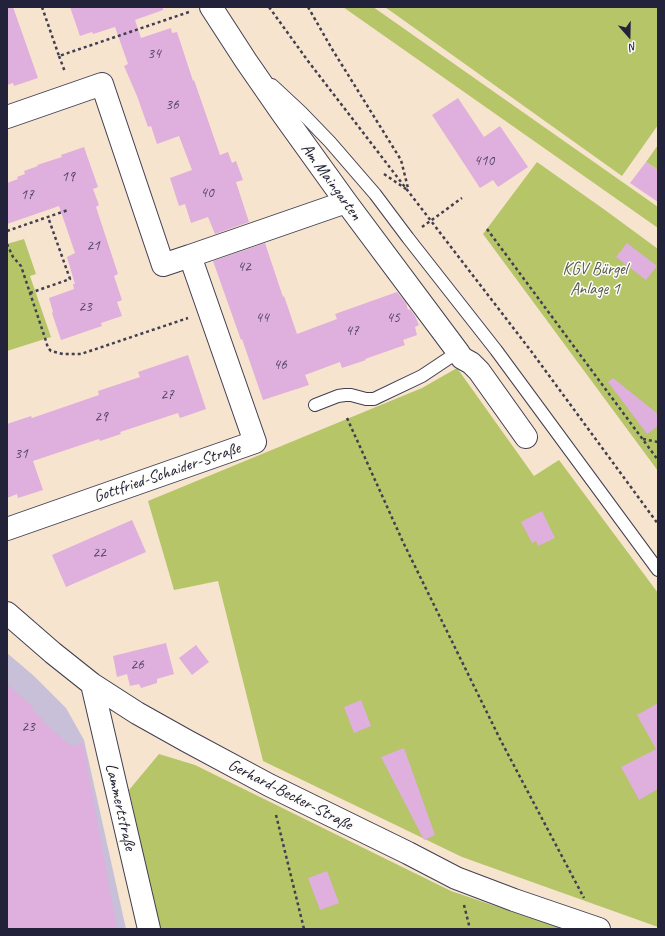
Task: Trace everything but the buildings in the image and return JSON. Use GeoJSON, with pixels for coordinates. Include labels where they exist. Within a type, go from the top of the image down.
{"type":"FeatureCollection","features":[{"type":"Feature","properties":{"kind":"street","name":"Am Maingarten"},"geometry":{"type":"LineString","coordinates":[[203,8],[246,61],[286,120],[462,358],[471,363],[479,371],[526,438]]}},
{"type":"Feature","properties":{"kind":"street"},"geometry":{"type":"LineString","coordinates":[[7,117],[102,84],[163,265],[346,202]]}},
{"type":"Feature","properties":{"kind":"street","name":"Gottfried-Schaider-Straße"},"geometry":{"type":"LineString","coordinates":[[7,529],[255,442],[190,256]]}},
{"type":"Feature","properties":{"kind":"street","name":"Gerhard-Becker-Straße"},"geometry":{"type":"LineString","coordinates":[[7,613],[53,653],[92,684],[137,713],[269,785],[456,878],[514,900],[599,929]]}},
{"type":"Feature","properties":{"kind":"street","name":"Lammertstraße"},"geometry":{"type":"LineString","coordinates":[[92,684],[149,929]]}},
{"type":"Feature","properties":{"kind":"lane"},"geometry":{"type":"LineString","coordinates":[[246,61],[301,112],[330,142],[375,194],[496,350],[658,570]]}},
{"type":"Feature","properties":{"kind":"lane"},"geometry":{"type":"LineString","coordinates":[[314,405],[345,395],[366,399],[378,397],[422,376],[458,352]]}},
{"type":"Feature","properties":{"kind":"path"},"geometry":{"type":"LineString","coordinates":[[42,7],[59,56],[203,8]]}},
{"type":"Feature","properties":{"kind":"path"},"geometry":{"type":"LineString","coordinates":[[269,7],[308,61],[531,351],[658,524]]}},
{"type":"Feature","properties":{"kind":"path"},"geometry":{"type":"LineString","coordinates":[[308,7],[332,49],[401,160],[408,190]]}},
{"type":"Feature","properties":{"kind":"path"},"geometry":{"type":"LineString","coordinates":[[380,170],[408,190]]}},
{"type":"Feature","properties":{"kind":"path"},"geometry":{"type":"LineString","coordinates":[[431,221],[462,198]]}},
{"type":"Feature","properties":{"kind":"path"},"geometry":{"type":"LineString","coordinates":[[7,232],[68,210]]}},
{"type":"Feature","properties":{"kind":"path"},"geometry":{"type":"LineString","coordinates":[[30,293],[70,279],[48,217]]}},
{"type":"Feature","properties":{"kind":"path"},"geometry":{"type":"LineString","coordinates":[[487,229],[658,460]]}},
{"type":"Feature","properties":{"kind":"path"},"geometry":{"type":"LineString","coordinates":[[7,244],[13,257],[21,266],[48,348],[51,351],[63,354],[81,354],[209,311]]}},
{"type":"Feature","properties":{"kind":"path"},"geometry":{"type":"LineString","coordinates":[[348,418],[403,542],[504,748],[585,901]]}},
{"type":"Feature","properties":{"kind":"path"},"geometry":{"type":"LineString","coordinates":[[642,439],[658,442]]}},
{"type":"Feature","properties":{"kind":"path"},"geometry":{"type":"LineString","coordinates":[[269,785],[304,929]]}},
{"type":"Feature","properties":{"kind":"shaded area"},"geometry":{"type":"Polygon","coordinates":[[[7,653],[34,676],[66,708],[84,740],[126,929],[7,929],[7,653]]]}},
{"type":"Feature","properties":{"kind":"green space"},"geometry":{"type":"Polygon","coordinates":[[[343,7],[373,7],[376,9],[658,207],[658,228],[343,7]]]}},
{"type":"Feature","properties":{"kind":"green space"},"geometry":{"type":"Polygon","coordinates":[[[385,7],[658,7],[658,125],[622,176],[385,7]]]}},
{"type":"Feature","properties":{"kind":"green space"},"geometry":{"type":"Polygon","coordinates":[[[658,145],[658,170],[646,162],[658,145]]]}},
{"type":"Feature","properties":{"kind":"green space","name":"KGV Bürgel Anlage 1"},"geometry":{"type":"Polygon","coordinates":[[[537,162],[658,249],[658,471],[483,234],[537,162]]]}},
{"type":"Feature","properties":{"kind":"green space"},"geometry":{"type":"Polygon","coordinates":[[[24,239],[36,274],[30,276],[51,337],[7,351],[7,244],[24,239]]]}},
{"type":"Feature","properties":{"kind":"green space"},"geometry":{"type":"Polygon","coordinates":[[[457,368],[534,476],[559,460],[658,593],[658,927],[462,857],[263,761],[218,581],[174,590],[148,501],[422,388],[457,368]]]}},
{"type":"Feature","properties":{"kind":"green space"},"geometry":{"type":"Polygon","coordinates":[[[159,754],[195,765],[451,891],[563,929],[159,929],[129,790],[159,754]]]}}]}
